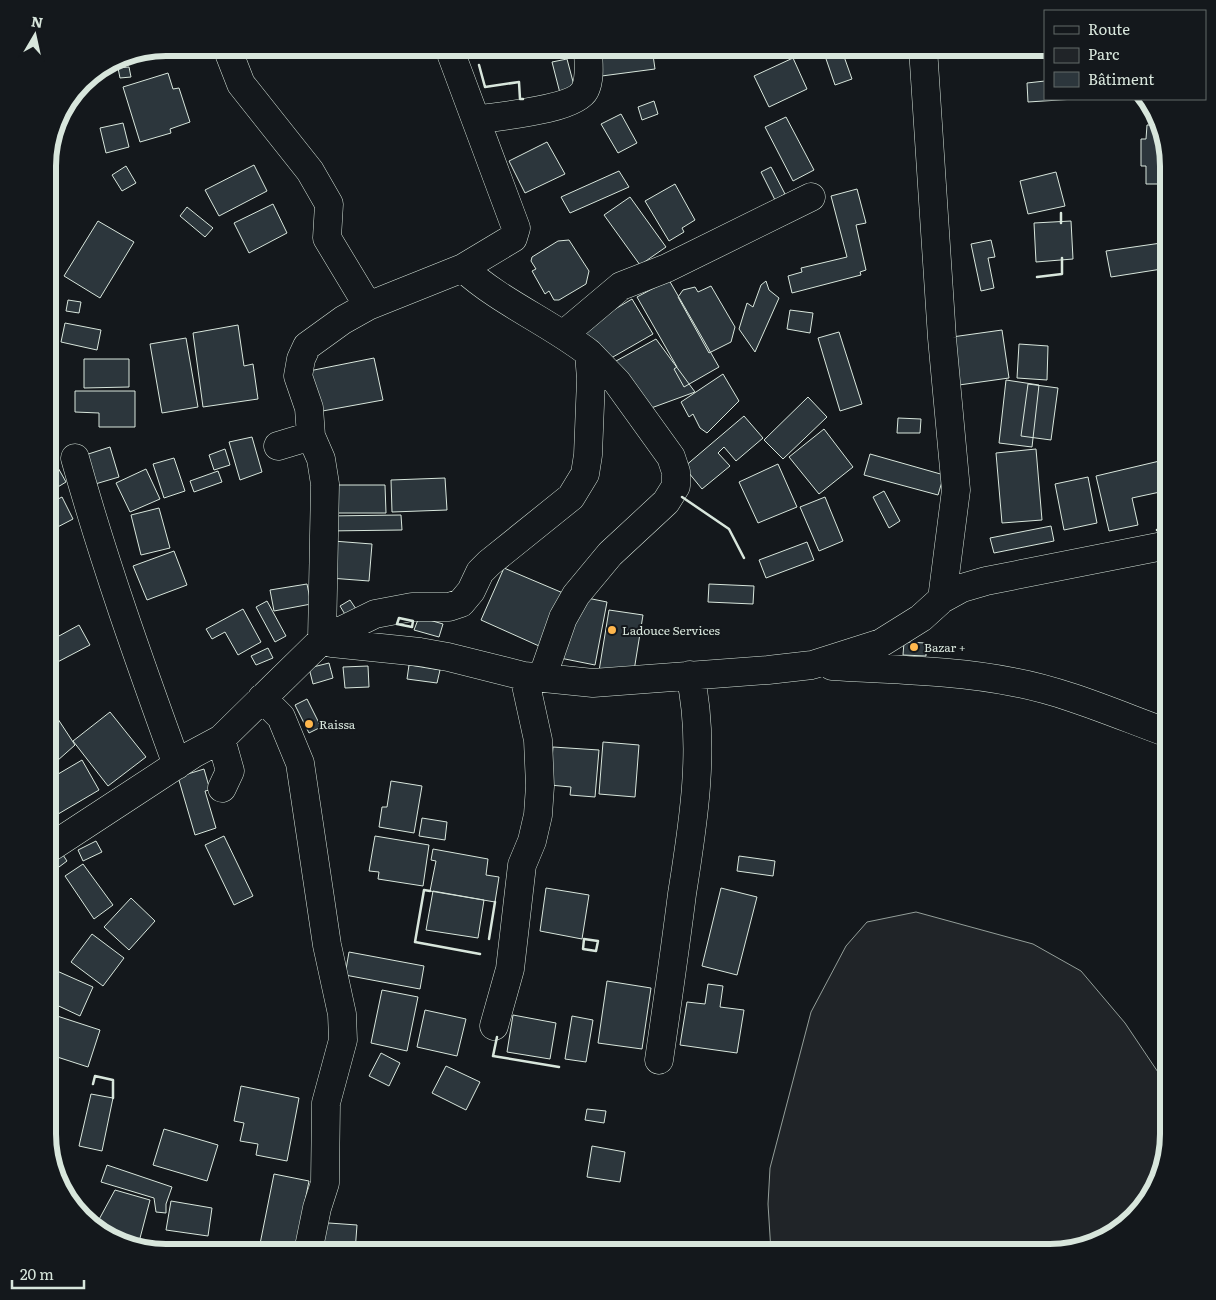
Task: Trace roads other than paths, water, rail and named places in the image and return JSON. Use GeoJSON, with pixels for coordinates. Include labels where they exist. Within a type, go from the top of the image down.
{"type":"FeatureCollection","features":[{"type":"Feature","properties":{"kind":"street"},"geometry":{"type":"LineString","coordinates":[[230,56],[241,84],[310,171],[329,204],[328,238],[368,306]]}},
{"type":"Feature","properties":{"kind":"street"},"geometry":{"type":"LineString","coordinates":[[322,640],[324,484],[321,459],[311,436],[309,408],[298,376],[301,359],[307,346],[343,320],[368,306],[463,268],[513,238],[516,228],[452,56]]}},
{"type":"Feature","properties":{"kind":"street"},"geometry":{"type":"LineString","coordinates":[[476,120],[566,104],[581,96],[586,89],[588,78],[588,56]]}},
{"type":"Feature","properties":{"kind":"street"},"geometry":{"type":"LineString","coordinates":[[924,56],[942,338],[956,490],[942,598]]}},
{"type":"Feature","properties":{"kind":"street"},"geometry":{"type":"LineString","coordinates":[[564,334],[621,286],[667,268],[811,196]]}},
{"type":"Feature","properties":{"kind":"street"},"geometry":{"type":"LineString","coordinates":[[463,268],[492,292],[564,334],[589,353],[617,382],[671,457],[676,472],[676,486],[666,502],[610,554],[576,595],[533,677],[540,778],[538,815],[532,841],[510,869],[510,969],[494,1026]]}},
{"type":"Feature","properties":{"kind":"street"},"geometry":{"type":"LineString","coordinates":[[56,845],[177,765],[222,739],[322,640],[375,614],[412,607],[449,607],[461,603],[471,591],[480,572],[571,497],[585,474],[588,454],[591,379],[589,353]]}},
{"type":"Feature","properties":{"kind":"street"},"geometry":{"type":"LineString","coordinates":[[278,446],[311,436]]}},
{"type":"Feature","properties":{"kind":"street"},"geometry":{"type":"LineString","coordinates":[[75,458],[117,600],[177,765]]}},
{"type":"Feature","properties":{"kind":"street"},"geometry":{"type":"LineString","coordinates":[[812,665],[881,643],[921,618],[942,598],[962,588],[986,581],[1160,547]]}},
{"type":"Feature","properties":{"kind":"street"},"geometry":{"type":"LineString","coordinates":[[322,640],[332,643],[448,657],[533,677],[593,683],[812,665],[965,675],[1014,682],[1067,696],[1160,730]]}},
{"type":"Feature","properties":{"kind":"street"},"geometry":{"type":"LineString","coordinates":[[658,1060],[693,821],[697,727],[690,675]]}},
{"type":"Feature","properties":{"kind":"street"},"geometry":{"type":"LineString","coordinates":[[262,698],[281,717],[300,763],[327,946],[342,1014],[343,1040],[326,1103],[325,1183],[317,1208],[310,1244]]}},
{"type":"Feature","properties":{"kind":"street"},"geometry":{"type":"LineString","coordinates":[[222,739],[230,771],[222,788]]}},
{"type":"Feature","properties":{"kind":"place","name":"Ladouce Services"},"geometry":{"type":"Point","coordinates":[612,630]}},
{"type":"Feature","properties":{"kind":"place","name":"Bazar +"},"geometry":{"type":"Point","coordinates":[914,647]}},
{"type":"Feature","properties":{"kind":"place","name":"Raissa"},"geometry":{"type":"Point","coordinates":[309,724]}}]}
